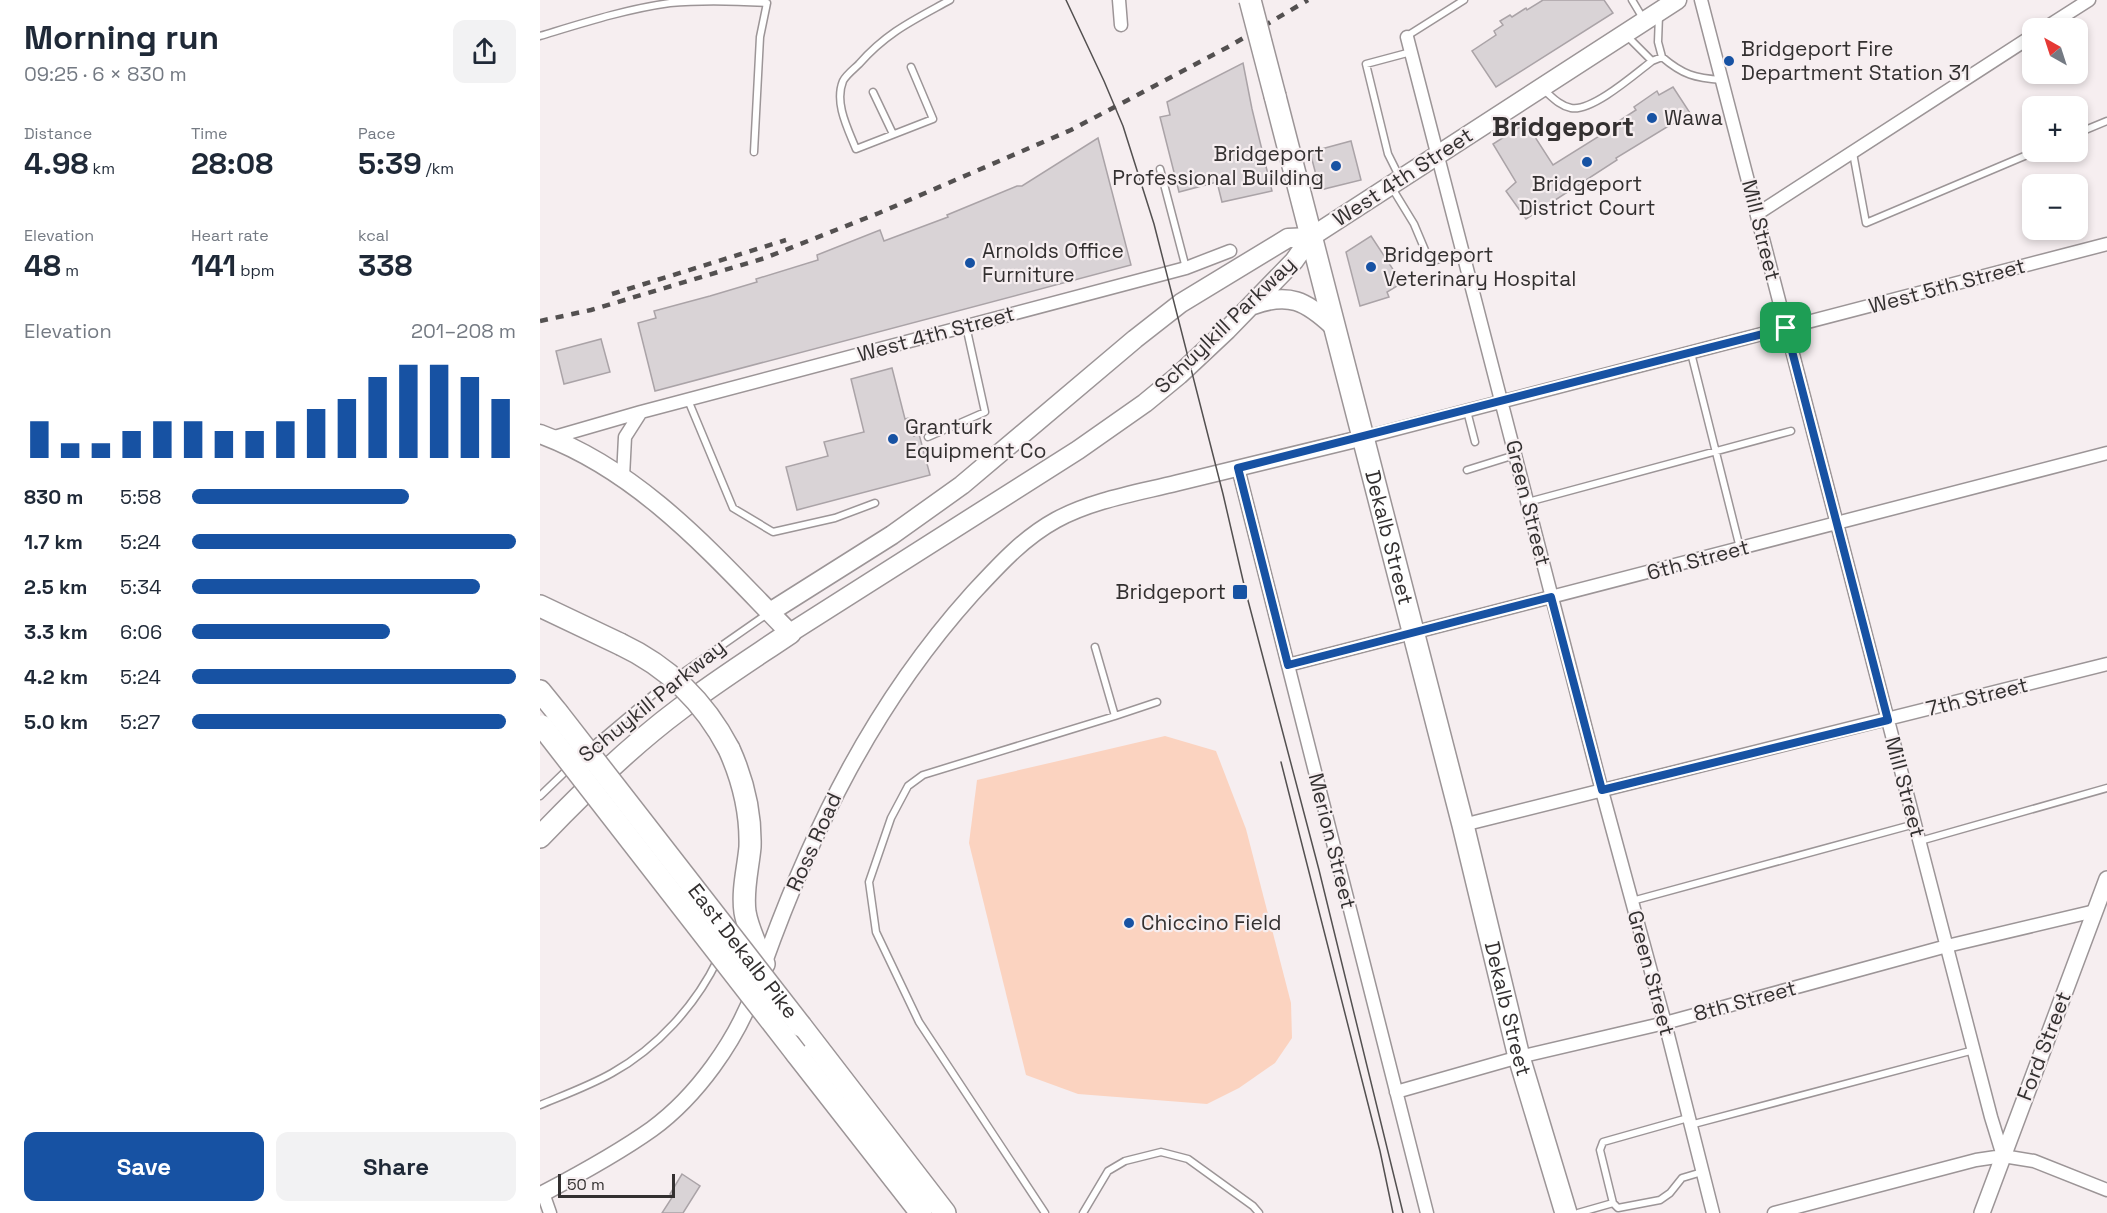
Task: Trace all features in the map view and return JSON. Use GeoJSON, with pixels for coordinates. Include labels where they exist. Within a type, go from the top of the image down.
{"type":"FeatureCollection","features":[{"type":"Feature","properties":{"kind":"highway","name":"Dekalb Street"},"geometry":{"type":"LineString","coordinates":[[1250,0],[1463,825],[1519,1057],[1566,1213]]}},
{"type":"Feature","properties":{"kind":"highway"},"geometry":{"type":"LineString","coordinates":[[540,606],[657,664],[676,678],[706,711],[729,749],[744,786],[750,826],[748,866],[744,885],[747,922],[764,963]]}},
{"type":"Feature","properties":{"kind":"highway"},"geometry":{"type":"LineString","coordinates":[[540,837],[589,788],[662,724],[720,680],[790,633]]}},
{"type":"Feature","properties":{"kind":"highway","name":"East Dekalb Pike"},"geometry":{"type":"LineString","coordinates":[[540,691],[546,721],[796,1053],[921,1213]]}},
{"type":"Feature","properties":{"kind":"highway","name":"East Dekalb Pike"},"geometry":{"type":"LineString","coordinates":[[546,721],[801,1026],[945,1213]]}},
{"type":"Feature","properties":{"kind":"main road","name":"West 4th Street"},"geometry":{"type":"LineString","coordinates":[[1311,237],[1677,0]]}},
{"type":"Feature","properties":{"kind":"main road","name":"Schuylkill Parkway"},"geometry":{"type":"LineString","coordinates":[[790,633],[1112,427],[1179,375],[1294,261],[1311,237]]}},
{"type":"Feature","properties":{"kind":"main road","name":"Schuylkill Parkway"},"geometry":{"type":"LineString","coordinates":[[770,612],[892,535],[962,485],[1181,303],[1288,238],[1311,237]]}},
{"type":"Feature","properties":{"kind":"main road"},"geometry":{"type":"LineString","coordinates":[[1251,305],[1275,299],[1296,300],[1313,308],[1333,326]]}},
{"type":"Feature","properties":{"kind":"main road"},"geometry":{"type":"LineString","coordinates":[[545,436],[601,463],[623,477],[686,528],[790,633]]}},
{"type":"Feature","properties":{"kind":"street"},"geometry":{"type":"LineString","coordinates":[[1119,0],[1120,25]]}},
{"type":"Feature","properties":{"kind":"street","name":"Mill Street"},"geometry":{"type":"LineString","coordinates":[[1701,0],[2003,1156]]}},
{"type":"Feature","properties":{"kind":"street"},"geometry":{"type":"LineString","coordinates":[[2061,18],[2089,0]]}},
{"type":"Feature","properties":{"kind":"street","name":"Green Street"},"geometry":{"type":"LineString","coordinates":[[1407,37],[1713,1213]]}},
{"type":"Feature","properties":{"kind":"street"},"geometry":{"type":"LineString","coordinates":[[1757,214],[2022,42]]}},
{"type":"Feature","properties":{"kind":"street","name":"West 5th Street"},"geometry":{"type":"LineString","coordinates":[[1362,438],[2107,244]]}},
{"type":"Feature","properties":{"kind":"street","name":"West 4th Street"},"geometry":{"type":"LineString","coordinates":[[545,436],[1186,268],[1230,251]]}},
{"type":"Feature","properties":{"kind":"street"},"geometry":{"type":"LineString","coordinates":[[623,477],[625,437],[641,412]]}},
{"type":"Feature","properties":{"kind":"street","name":"Ross Road"},"geometry":{"type":"LineString","coordinates":[[542,1194],[628,1145],[653,1128],[698,1084],[738,1026],[751,998],[792,888],[835,793],[861,747],[920,657],[956,612],[1020,545],[1038,530],[1058,519],[1109,500],[1362,438]]}},
{"type":"Feature","properties":{"kind":"street","name":"6th Street"},"geometry":{"type":"LineString","coordinates":[[1288,665],[2107,453]]}},
{"type":"Feature","properties":{"kind":"street","name":"Merion Street"},"geometry":{"type":"LineString","coordinates":[[1238,468],[1427,1213]]}},
{"type":"Feature","properties":{"kind":"street","name":"7th Street"},"geometry":{"type":"LineString","coordinates":[[1463,825],[2107,664]]}},
{"type":"Feature","properties":{"kind":"street","name":"Ford Street"},"geometry":{"type":"LineString","coordinates":[[1982,1213],[2107,879]]}},
{"type":"Feature","properties":{"kind":"street","name":"8th Street"},"geometry":{"type":"LineString","coordinates":[[1396,1092],[1519,1057],[1665,1023],[1947,946],[2095,911]]}},
{"type":"Feature","properties":{"kind":"street"},"geometry":{"type":"LineString","coordinates":[[1774,1213],[1976,1160],[2003,1156],[2034,1161],[2107,1190]]}},
{"type":"Feature","properties":{"kind":"street"},"geometry":{"type":"LineString","coordinates":[[542,1194],[550,1213]]}},
{"type":"Feature","properties":{"kind":"lane"},"geometry":{"type":"LineString","coordinates":[[540,36],[615,14],[670,3],[713,0],[769,2],[760,37],[754,152]]}},
{"type":"Feature","properties":{"kind":"lane"},"geometry":{"type":"LineString","coordinates":[[911,68],[933,119],[856,149],[843,118],[841,97],[843,81],[874,47],[895,30],[950,0]]}},
{"type":"Feature","properties":{"kind":"lane"},"geometry":{"type":"LineString","coordinates":[[1407,37],[1464,0]]}},
{"type":"Feature","properties":{"kind":"lane"},"geometry":{"type":"LineString","coordinates":[[1632,0],[1652,16],[1662,57],[1686,75],[1700,79],[1722,80]]}},
{"type":"Feature","properties":{"kind":"lane"},"geometry":{"type":"LineString","coordinates":[[1625,34],[1652,61]]}},
{"type":"Feature","properties":{"kind":"lane"},"geometry":{"type":"LineString","coordinates":[[1411,52],[1366,64],[1395,182],[1430,262],[1463,252]]}},
{"type":"Feature","properties":{"kind":"lane"},"geometry":{"type":"LineString","coordinates":[[1541,87],[1566,106],[1583,108],[1652,61],[1662,57]]}},
{"type":"Feature","properties":{"kind":"lane"},"geometry":{"type":"LineString","coordinates":[[873,92],[893,134]]}},
{"type":"Feature","properties":{"kind":"lane"},"geometry":{"type":"LineString","coordinates":[[2088,129],[2107,121]]}},
{"type":"Feature","properties":{"kind":"lane"},"geometry":{"type":"LineString","coordinates":[[1853,152],[1866,223],[2022,157]]}},
{"type":"Feature","properties":{"kind":"lane"},"geometry":{"type":"LineString","coordinates":[[1160,169],[1186,268]]}},
{"type":"Feature","properties":{"kind":"lane"},"geometry":{"type":"LineString","coordinates":[[928,437],[985,412],[966,326]]}},
{"type":"Feature","properties":{"kind":"lane"},"geometry":{"type":"LineString","coordinates":[[1691,353],[1740,549]]}},
{"type":"Feature","properties":{"kind":"lane"},"geometry":{"type":"LineString","coordinates":[[688,400],[733,508],[773,532],[835,518],[875,503]]}},
{"type":"Feature","properties":{"kind":"lane"},"geometry":{"type":"LineString","coordinates":[[1467,411],[1475,442]]}},
{"type":"Feature","properties":{"kind":"lane"},"geometry":{"type":"LineString","coordinates":[[1528,502],[1791,431]]}},
{"type":"Feature","properties":{"kind":"lane"},"geometry":{"type":"LineString","coordinates":[[1467,470],[1516,455]]}},
{"type":"Feature","properties":{"kind":"lane","name":"Schuykill Parkway"},"geometry":{"type":"LineString","coordinates":[[584,754],[661,688],[770,612]]}},
{"type":"Feature","properties":{"kind":"lane"},"geometry":{"type":"LineString","coordinates":[[1095,647],[1114,716]]}},
{"type":"Feature","properties":{"kind":"lane"},"geometry":{"type":"LineString","coordinates":[[1046,1213],[919,1022],[876,932],[868,882],[891,818],[908,786],[923,775],[1157,702]]}},
{"type":"Feature","properties":{"kind":"lane","name":"Schuykill Parkway"},"geometry":{"type":"LineString","coordinates":[[540,796],[577,760]]}},
{"type":"Feature","properties":{"kind":"lane"},"geometry":{"type":"LineString","coordinates":[[1919,841],[2107,788]]}},
{"type":"Feature","properties":{"kind":"lane"},"geometry":{"type":"LineString","coordinates":[[1631,901],[1915,824]]}},
{"type":"Feature","properties":{"kind":"lane"},"geometry":{"type":"LineString","coordinates":[[736,914],[744,885]]}},
{"type":"Feature","properties":{"kind":"lane"},"geometry":{"type":"LineString","coordinates":[[540,1105],[612,1073],[656,1041],[682,1014],[705,982],[721,954],[734,922]]}},
{"type":"Feature","properties":{"kind":"lane"},"geometry":{"type":"LineString","coordinates":[[1702,1172],[1682,1178],[1670,1193],[1660,1200],[1618,1208],[1613,1203],[1600,1150],[1603,1142],[1974,1050]]}},
{"type":"Feature","properties":{"kind":"lane"},"geometry":{"type":"LineString","coordinates":[[1083,1213],[1107,1171],[1125,1161],[1161,1152],[1188,1159],[1253,1206],[1259,1213]]}},
{"type":"Feature","properties":{"kind":"lane"},"geometry":{"type":"LineString","coordinates":[[1578,1213],[1613,1203]]}},
{"type":"Feature","properties":{"kind":"shaded area","name":"Chiccino Field"},"geometry":{"type":"Polygon","coordinates":[[[1165,736],[1216,751],[1246,829],[1291,1003],[1292,1038],[1275,1063],[1239,1088],[1207,1104],[1078,1094],[1026,1075],[969,843],[977,780],[1165,736]]]}},
{"type":"Feature","properties":{"kind":"building"},"geometry":{"type":"Polygon","coordinates":[[[1543,0],[1604,0],[1613,13],[1496,87],[1472,51],[1496,35],[1494,31],[1503,25],[1500,21],[1526,8],[1527,10],[1543,0]]]}},
{"type":"Feature","properties":{"kind":"building"},"geometry":{"type":"Polygon","coordinates":[[[1243,63],[1272,191],[1222,202],[1217,182],[1179,192],[1160,117],[1170,115],[1167,102],[1243,63]]]}},
{"type":"Feature","properties":{"kind":"building"},"geometry":{"type":"Polygon","coordinates":[[[1673,87],[1690,113],[1616,158],[1617,160],[1526,219],[1506,191],[1516,182],[1493,144],[1526,123],[1553,165],[1609,130],[1608,128],[1636,110],[1634,107],[1657,91],[1659,95],[1673,87]]]}},
{"type":"Feature","properties":{"kind":"building","name":"Arnolds Office Furniture"},"geometry":{"type":"Polygon","coordinates":[[[1098,138],[1131,265],[655,391],[638,323],[656,318],[654,311],[757,282],[756,279],[818,260],[817,255],[880,230],[884,241],[948,217],[947,215],[1017,186],[1022,186],[1098,138]]]}},
{"type":"Feature","properties":{"kind":"building","name":"Bridgeport Professional Building"},"geometry":{"type":"Polygon","coordinates":[[[1351,141],[1361,180],[1320,190],[1310,152],[1351,141]]]}},
{"type":"Feature","properties":{"kind":"building","name":"Bridgeport Veterinary Hospital"},"geometry":{"type":"Polygon","coordinates":[[[1371,236],[1402,283],[1387,292],[1389,297],[1360,306],[1346,252],[1371,236]]]}},
{"type":"Feature","properties":{"kind":"building"},"geometry":{"type":"Polygon","coordinates":[[[601,339],[610,372],[564,384],[556,351],[601,339]]]}},
{"type":"Feature","properties":{"kind":"building","name":"Granturk Equipment Co"},"geometry":{"type":"Polygon","coordinates":[[[892,368],[905,419],[909,418],[914,436],[919,434],[930,475],[797,510],[786,467],[828,456],[824,442],[864,432],[851,379],[892,368]]]}},
{"type":"Feature","properties":{"kind":"building"},"geometry":{"type":"Polygon","coordinates":[[[682,1174],[700,1186],[683,1213],[662,1213],[673,1196],[670,1194],[682,1174]]]}},
{"type":"Feature","properties":{"kind":"tram line"},"geometry":{"type":"LineString","coordinates":[[1066,0],[1123,126],[1154,224],[1245,589],[1319,870],[1403,1213]]}},
{"type":"Feature","properties":{"kind":"tram line"},"geometry":{"type":"LineString","coordinates":[[1281,762],[1380,1151],[1393,1213]]}},
{"type":"Feature","properties":{"kind":"railway"},"geometry":{"type":"LineString","coordinates":[[540,321],[591,310],[765,258],[879,213],[1071,130],[1228,47],[1308,0]]}},
{"type":"Feature","properties":{"kind":"railway"},"geometry":{"type":"LineString","coordinates":[[612,294],[786,240]]}},
{"type":"Feature","properties":{"kind":"place","name":"Bridgeport Fire Department Station 31"},"geometry":{"type":"Point","coordinates":[1729,61]}},
{"type":"Feature","properties":{"kind":"place","name":"Wawa"},"geometry":{"type":"Point","coordinates":[1652,118]}},
{"type":"Feature","properties":{"kind":"place","name":"Bridgeport District Court"},"geometry":{"type":"Point","coordinates":[1587,162]}},
{"type":"Feature","properties":{"kind":"place","name":"Bridgeport Professional Building"},"geometry":{"type":"Point","coordinates":[1336,166]}},
{"type":"Feature","properties":{"kind":"place","name":"Arnolds Office Furniture"},"geometry":{"type":"Point","coordinates":[970,263]}},
{"type":"Feature","properties":{"kind":"place","name":"Bridgeport Veterinary Hospital"},"geometry":{"type":"Point","coordinates":[1371,267]}},
{"type":"Feature","properties":{"kind":"place","name":"Granturk Equipment Co"},"geometry":{"type":"Point","coordinates":[893,439]}},
{"type":"Feature","properties":{"kind":"place","name":"Bridgeport"},"geometry":{"type":"Point","coordinates":[1240,592]}},
{"type":"Feature","properties":{"kind":"place","name":"Chiccino Field"},"geometry":{"type":"Point","coordinates":[1129,923]}},
{"type":"Feature","properties":{"kind":"district","name":"Bridgeport"},"geometry":{"type":"Point","coordinates":[1563,127]}},
{"type":"Feature","properties":{"kind":"route"},"geometry":{"type":"LineString","coordinates":[[1786,328],[1888,720],[1602,790],[1551,597],[1288,665],[1238,468],[1786,328]]}}]}
